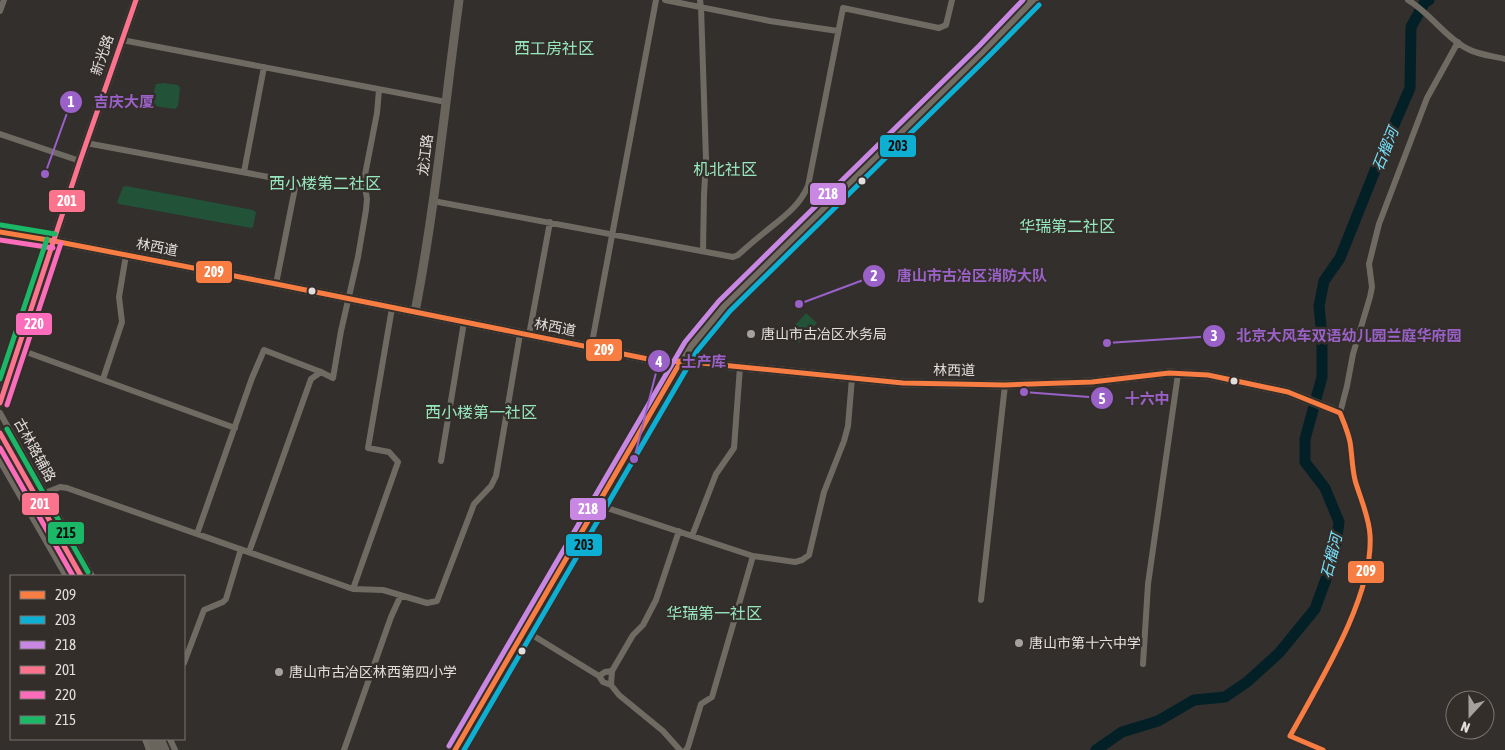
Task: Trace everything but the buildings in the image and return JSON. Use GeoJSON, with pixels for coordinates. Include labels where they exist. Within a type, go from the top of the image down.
{"type":"FeatureCollection","features":[{"type":"Feature","properties":{"kind":"main road","name":"新光路"},"geometry":{"type":"LineString","coordinates":[[0,403],[86,143],[136,0]]}},
{"type":"Feature","properties":{"kind":"main road","name":"龙江路"},"geometry":{"type":"LineString","coordinates":[[414,312],[423,271],[459,0]]}},
{"type":"Feature","properties":{"kind":"main road"},"geometry":{"type":"LineString","coordinates":[[455,750],[690,347],[737,293],[1034,0]]}},
{"type":"Feature","properties":{"kind":"main road","name":"林西道"},"geometry":{"type":"LineString","coordinates":[[0,232],[276,284],[663,362],[681,361],[903,383],[1005,385],[1092,382],[1169,373],[1208,375],[1288,392],[1337,412]]}},
{"type":"Feature","properties":{"kind":"main road"},"geometry":{"type":"LineString","coordinates":[[0,433],[80,575]]}},
{"type":"Feature","properties":{"kind":"main road"},"geometry":{"type":"LineString","coordinates":[[0,444],[71,575]]}},
{"type":"Feature","properties":{"kind":"street"},"geometry":{"type":"LineString","coordinates":[[0,11],[4,0]]}},
{"type":"Feature","properties":{"kind":"street"},"geometry":{"type":"LineString","coordinates":[[591,348],[656,0]]}},
{"type":"Feature","properties":{"kind":"street"},"geometry":{"type":"LineString","coordinates":[[665,0],[701,4],[770,21],[838,31]]}},
{"type":"Feature","properties":{"kind":"street"},"geometry":{"type":"LineString","coordinates":[[433,200],[733,257],[785,217],[799,202],[808,186],[843,8],[939,28],[946,25],[952,0]]}},
{"type":"Feature","properties":{"kind":"street"},"geometry":{"type":"LineString","coordinates":[[1408,0],[1429,15],[1466,48],[1477,53],[1505,58]]}},
{"type":"Feature","properties":{"kind":"street"},"geometry":{"type":"LineString","coordinates":[[701,4],[706,159],[703,251]]}},
{"type":"Feature","properties":{"kind":"street"},"geometry":{"type":"LineString","coordinates":[[122,40],[446,102]]}},
{"type":"Feature","properties":{"kind":"street"},"geometry":{"type":"LineString","coordinates":[[1323,750],[1290,736],[1338,645],[1355,607],[1367,571],[1370,544],[1368,522],[1351,461],[1349,439],[1337,412],[1347,386],[1352,354],[1370,297],[1372,287],[1369,264],[1379,224],[1427,98],[1458,42]]}},
{"type":"Feature","properties":{"kind":"street"},"geometry":{"type":"LineString","coordinates":[[244,172],[264,67]]}},
{"type":"Feature","properties":{"kind":"street"},"geometry":{"type":"LineString","coordinates":[[197,534],[252,378],[264,350],[333,378],[366,210],[364,180],[378,113],[379,90]]}},
{"type":"Feature","properties":{"kind":"street"},"geometry":{"type":"LineString","coordinates":[[0,134],[80,161]]}},
{"type":"Feature","properties":{"kind":"street"},"geometry":{"type":"LineString","coordinates":[[86,143],[290,181],[295,188],[276,284]]}},
{"type":"Feature","properties":{"kind":"street"},"geometry":{"type":"LineString","coordinates":[[45,493],[60,487],[67,488],[353,588],[369,588],[427,603],[437,601],[474,504],[491,486],[496,476],[524,334],[550,222]]}},
{"type":"Feature","properties":{"kind":"street"},"geometry":{"type":"LineString","coordinates":[[103,379],[122,322],[119,298],[126,255]]}},
{"type":"Feature","properties":{"kind":"street"},"geometry":{"type":"LineString","coordinates":[[353,588],[398,462],[389,452],[368,448],[392,308]]}},
{"type":"Feature","properties":{"kind":"street"},"geometry":{"type":"LineString","coordinates":[[441,461],[464,322]]}},
{"type":"Feature","properties":{"kind":"street"},"geometry":{"type":"LineString","coordinates":[[18,349],[235,428]]}},
{"type":"Feature","properties":{"kind":"street"},"geometry":{"type":"LineString","coordinates":[[692,536],[716,474],[734,448],[740,367]]}},
{"type":"Feature","properties":{"kind":"street"},"geometry":{"type":"LineString","coordinates":[[249,552],[311,379],[321,372]]}},
{"type":"Feature","properties":{"kind":"street"},"geometry":{"type":"LineString","coordinates":[[1143,664],[1148,584],[1178,374]]}},
{"type":"Feature","properties":{"kind":"street"},"geometry":{"type":"LineString","coordinates":[[598,505],[753,556],[796,562],[802,560],[809,555],[824,492],[844,441],[848,426],[852,378]]}},
{"type":"Feature","properties":{"kind":"street"},"geometry":{"type":"LineString","coordinates":[[981,600],[1005,385]]}},
{"type":"Feature","properties":{"kind":"street","name":"古林路辅路"},"geometry":{"type":"LineString","coordinates":[[0,413],[91,575]]}},
{"type":"Feature","properties":{"kind":"street"},"geometry":{"type":"LineString","coordinates":[[0,461],[65,575]]}},
{"type":"Feature","properties":{"kind":"street"},"geometry":{"type":"LineString","coordinates":[[611,685],[612,671],[633,635],[643,625],[656,600],[679,531]]}},
{"type":"Feature","properties":{"kind":"street"},"geometry":{"type":"LineString","coordinates":[[185,660],[204,610],[223,602],[228,594],[241,549]]}},
{"type":"Feature","properties":{"kind":"street"},"geometry":{"type":"LineString","coordinates":[[686,750],[701,704],[712,697],[753,556]]}},
{"type":"Feature","properties":{"kind":"street"},"geometry":{"type":"LineString","coordinates":[[344,750],[400,595]]}},
{"type":"Feature","properties":{"kind":"street"},"geometry":{"type":"LineString","coordinates":[[524,630],[599,676],[603,682],[611,685],[619,695],[663,731],[680,750]]}},
{"type":"Feature","properties":{"kind":"street"},"geometry":{"type":"LineString","coordinates":[[599,676],[605,672],[612,671]]}},
{"type":"Feature","properties":{"kind":"green space"},"geometry":{"type":"Polygon","coordinates":[[[156,84],[178,85],[180,88],[178,106],[175,109],[154,106],[151,103],[156,84]]]}},
{"type":"Feature","properties":{"kind":"green space"},"geometry":{"type":"Polygon","coordinates":[[[126,186],[253,210],[256,212],[253,227],[119,204],[117,202],[123,187],[126,186]]]}},
{"type":"Feature","properties":{"kind":"green space"},"geometry":{"type":"Polygon","coordinates":[[[806,313],[817,323],[799,343],[788,333],[806,313]]]}},
{"type":"Feature","properties":{"kind":"waterway","name":"石榴河"},"geometry":{"type":"LineString","coordinates":[[1096,750],[1122,732],[1158,721],[1194,700],[1225,697],[1247,682],[1279,653],[1315,609],[1334,557],[1339,522],[1325,488],[1305,462],[1305,439],[1322,377],[1322,337],[1319,306],[1324,281],[1340,258],[1410,88],[1411,27],[1425,2],[1429,0]]}},
{"type":"Feature","properties":{"kind":"transit line","name":"201"},"geometry":{"type":"LineString","coordinates":[[0,403],[80,161],[136,0]]}},
{"type":"Feature","properties":{"kind":"transit line","name":"218"},"geometry":{"type":"LineString","coordinates":[[449,746],[685,342],[719,301],[979,46],[1023,0]]}},
{"type":"Feature","properties":{"kind":"transit line","name":"203"},"geometry":{"type":"LineString","coordinates":[[464,750],[697,351],[730,311],[1039,5]]}},
{"type":"Feature","properties":{"kind":"transit line","name":"215"},"geometry":{"type":"LineString","coordinates":[[1,225],[55,234]]}},
{"type":"Feature","properties":{"kind":"transit line","name":"209"},"geometry":{"type":"LineString","coordinates":[[0,232],[276,284],[663,362],[681,361],[903,383],[1005,385],[1092,382],[1169,373],[1208,375],[1288,392],[1340,413],[1349,438],[1355,480],[1366,514],[1370,535],[1369,559],[1354,611],[1329,665],[1290,736],[1323,750]]}},
{"type":"Feature","properties":{"kind":"transit line","name":"215"},"geometry":{"type":"LineString","coordinates":[[0,379],[47,239]]}},
{"type":"Feature","properties":{"kind":"transit line","name":"220"},"geometry":{"type":"LineString","coordinates":[[0,240],[53,248]]}},
{"type":"Feature","properties":{"kind":"transit line","name":"220"},"geometry":{"type":"LineString","coordinates":[[7,405],[61,243]]}},
{"type":"Feature","properties":{"kind":"transit line","name":"209"},"geometry":{"type":"LineString","coordinates":[[455,750],[681,361]]}},
{"type":"Feature","properties":{"kind":"transit line","name":"215"},"geometry":{"type":"LineString","coordinates":[[7,429],[88,572]]}},
{"type":"Feature","properties":{"kind":"transit line","name":"201"},"geometry":{"type":"LineString","coordinates":[[0,433],[80,575]]}},
{"type":"Feature","properties":{"kind":"transit line","name":"220"},"geometry":{"type":"LineString","coordinates":[[0,448],[72,575]]}},
{"type":"Feature","properties":{"kind":"place","name":"吉庆大厦"},"geometry":{"type":"Point","coordinates":[45,174]}},
{"type":"Feature","properties":{"kind":"place","name":"唐山市古冶区消防大队"},"geometry":{"type":"Point","coordinates":[799,304]}},
{"type":"Feature","properties":{"kind":"place","name":"唐山市古冶区水务局"},"geometry":{"type":"Point","coordinates":[751,334]}},
{"type":"Feature","properties":{"kind":"place","name":"北京大风车双语幼儿园兰庭华府园"},"geometry":{"type":"Point","coordinates":[1107,343]}},
{"type":"Feature","properties":{"kind":"place","name":"十六中"},"geometry":{"type":"Point","coordinates":[1024,392]}},
{"type":"Feature","properties":{"kind":"place","name":"土产库"},"geometry":{"type":"Point","coordinates":[634,459]}},
{"type":"Feature","properties":{"kind":"place","name":"唐山市第十六中学"},"geometry":{"type":"Point","coordinates":[1019,643]}},
{"type":"Feature","properties":{"kind":"place","name":"唐山市古冶区林西第四小学"},"geometry":{"type":"Point","coordinates":[279,672]}},
{"type":"Feature","properties":{"kind":"district","name":"西工房社区"},"geometry":{"type":"Point","coordinates":[554,48]}},
{"type":"Feature","properties":{"kind":"district","name":"机北社区"},"geometry":{"type":"Point","coordinates":[725,169]}},
{"type":"Feature","properties":{"kind":"district","name":"西小楼第二社区"},"geometry":{"type":"Point","coordinates":[325,183]}},
{"type":"Feature","properties":{"kind":"district","name":"华瑞第二社区"},"geometry":{"type":"Point","coordinates":[1067,226]}},
{"type":"Feature","properties":{"kind":"district","name":"西小楼第一社区"},"geometry":{"type":"Point","coordinates":[481,412]}},
{"type":"Feature","properties":{"kind":"district","name":"华瑞第一社区"},"geometry":{"type":"Point","coordinates":[714,613]}}]}
